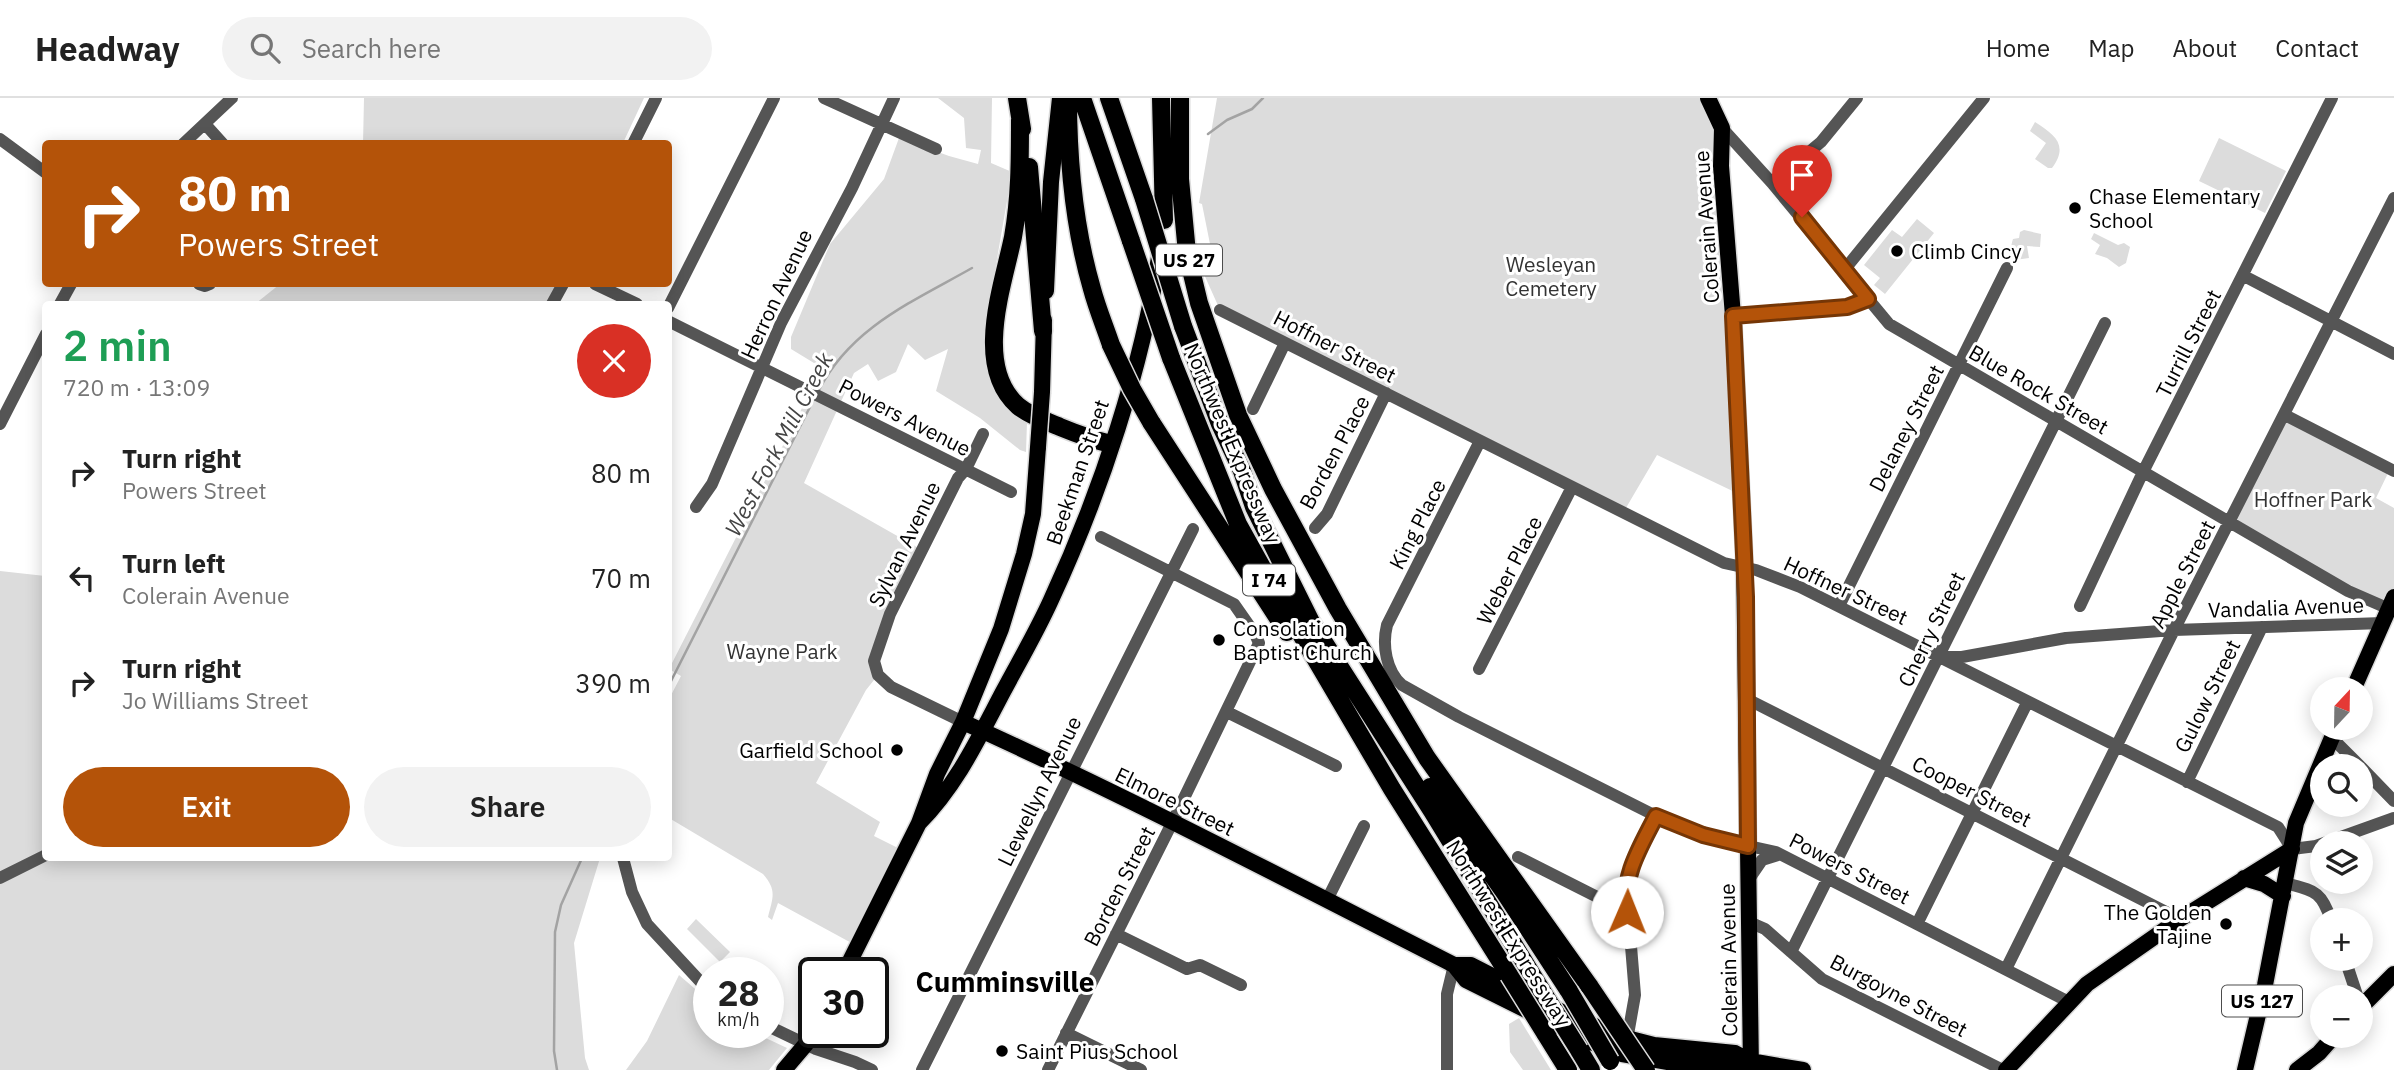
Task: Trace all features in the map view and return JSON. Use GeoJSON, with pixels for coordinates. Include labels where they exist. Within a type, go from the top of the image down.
{"type":"FeatureCollection","features":[{"type":"Feature","properties":{"kind":"highway"},"geometry":{"type":"LineString","coordinates":[[1017,98],[1032,194],[1043,331]]}},
{"type":"Feature","properties":{"kind":"highway"},"geometry":{"type":"LineString","coordinates":[[1068,98],[1068,142],[1078,228],[1092,291],[1111,345],[1151,422],[1250,578],[1392,789]]}},
{"type":"Feature","properties":{"kind":"highway","name":"Northwest Expressway"},"geometry":{"type":"LineString","coordinates":[[1082,98],[1171,358],[1238,524],[1392,789],[1568,1070]]}},
{"type":"Feature","properties":{"kind":"highway","name":"Northwest Expressway"},"geometry":{"type":"LineString","coordinates":[[1110,98],[1183,326],[1254,507],[1311,622],[1432,811],[1591,1070]]}},
{"type":"Feature","properties":{"kind":"highway"},"geometry":{"type":"LineString","coordinates":[[1161,98],[1164,220]]}},
{"type":"Feature","properties":{"kind":"highway","name":"US 27"},"geometry":{"type":"LineString","coordinates":[[1178,98],[1180,179],[1187,253],[1199,303],[1246,412]]}},
{"type":"Feature","properties":{"kind":"highway"},"geometry":{"type":"LineString","coordinates":[[1020,120],[1018,208],[997,314],[995,363],[1009,396],[1026,412],[1075,433],[1111,444]]}},
{"type":"Feature","properties":{"kind":"highway"},"geometry":{"type":"LineString","coordinates":[[1246,412],[1273,489],[1338,609],[1427,758],[1646,1070]]}},
{"type":"Feature","properties":{"kind":"highway"},"geometry":{"type":"LineString","coordinates":[[1362,702],[1399,744],[1505,893],[1569,991],[1623,1054]]}},
{"type":"Feature","properties":{"kind":"highway"},"geometry":{"type":"LineString","coordinates":[[1474,824],[1550,963]]}},
{"type":"Feature","properties":{"kind":"main road","name":"Beekman Street"},"geometry":{"type":"LineString","coordinates":[[852,957],[919,823],[937,774],[1001,629],[1024,554],[1033,514],[1042,392],[1051,182],[1060,98]]}},
{"type":"Feature","properties":{"kind":"main road","name":"Beekman Street"},"geometry":{"type":"LineString","coordinates":[[919,823],[939,803],[984,732],[1052,597],[1081,530],[1111,444],[1145,328],[1164,220],[1178,98]]}},
{"type":"Feature","properties":{"kind":"main road","name":"Colerain Avenue"},"geometry":{"type":"LineString","coordinates":[[1708,98],[1722,128],[1721,166],[1733,316],[1744,568],[1751,1065]]}},
{"type":"Feature","properties":{"kind":"main road"},"geometry":{"type":"LineString","coordinates":[[2360,677],[2390,610]]}},
{"type":"Feature","properties":{"kind":"main road","name":"Elmore Street"},"geometry":{"type":"LineString","coordinates":[[962,722],[1070,772],[1454,965],[1471,965],[1566,1014],[1623,1054],[1663,1046],[1735,1053],[1751,1065],[1803,1070]]}},
{"type":"Feature","properties":{"kind":"main road","name":"US 127"},"geometry":{"type":"LineString","coordinates":[[2245,1070],[2276,931],[2296,823],[2331,740]]}},
{"type":"Feature","properties":{"kind":"main road"},"geometry":{"type":"LineString","coordinates":[[2004,1070],[2087,984],[2244,878],[2255,864],[2270,853],[2292,849]]}},
{"type":"Feature","properties":{"kind":"main road"},"geometry":{"type":"LineString","coordinates":[[2244,878],[2284,889]]}},
{"type":"Feature","properties":{"kind":"main road"},"geometry":{"type":"LineString","coordinates":[[2373,994],[2394,974]]}},
{"type":"Feature","properties":{"kind":"main road"},"geometry":{"type":"LineString","coordinates":[[784,1070],[801,1048]]}},
{"type":"Feature","properties":{"kind":"main road"},"geometry":{"type":"LineString","coordinates":[[2297,1070],[2323,1048]]}},
{"type":"Feature","properties":{"kind":"street"},"geometry":{"type":"LineString","coordinates":[[187,140],[232,98]]}},
{"type":"Feature","properties":{"kind":"street"},"geometry":{"type":"LineString","coordinates":[[635,140],[656,98]]}},
{"type":"Feature","properties":{"kind":"street"},"geometry":{"type":"LineString","coordinates":[[672,301],[774,98]]}},
{"type":"Feature","properties":{"kind":"street"},"geometry":{"type":"LineString","coordinates":[[824,98],[936,149]]}},
{"type":"Feature","properties":{"kind":"street","name":"Herron Avenue"},"geometry":{"type":"LineString","coordinates":[[696,507],[712,484],[781,323],[852,188],[894,98]]}},
{"type":"Feature","properties":{"kind":"street"},"geometry":{"type":"LineString","coordinates":[[1773,183],[1821,142],[1857,98]]}},
{"type":"Feature","properties":{"kind":"street"},"geometry":{"type":"LineString","coordinates":[[1845,269],[1984,98]]}},
{"type":"Feature","properties":{"kind":"street","name":"Turrill Street"},"geometry":{"type":"LineString","coordinates":[[2080,606],[2143,472],[2332,98]]}},
{"type":"Feature","properties":{"kind":"street"},"geometry":{"type":"LineString","coordinates":[[205,124],[219,140]]}},
{"type":"Feature","properties":{"kind":"street","name":"Blue Rock Street"},"geometry":{"type":"LineString","coordinates":[[1722,128],[1773,183],[1889,324],[2348,591],[2390,610]]}},
{"type":"Feature","properties":{"kind":"street"},"geometry":{"type":"LineString","coordinates":[[0,139],[42,170]]}},
{"type":"Feature","properties":{"kind":"street","name":"Apple Street"},"geometry":{"type":"LineString","coordinates":[[2006,969],[2174,630],[2394,198]]}},
{"type":"Feature","properties":{"kind":"street","name":"Delaney Street"},"geometry":{"type":"LineString","coordinates":[[1839,606],[2007,268]]}},
{"type":"Feature","properties":{"kind":"street"},"geometry":{"type":"LineString","coordinates":[[2244,276],[2394,354]]}},
{"type":"Feature","properties":{"kind":"street"},"geometry":{"type":"LineString","coordinates":[[601,287],[631,301]]}},
{"type":"Feature","properties":{"kind":"street"},"geometry":{"type":"LineString","coordinates":[[1733,316],[1847,307],[1868,299]]}},
{"type":"Feature","properties":{"kind":"street","name":"Hoffner Street"},"geometry":{"type":"LineString","coordinates":[[1220,310],[1724,563],[1779,578],[1839,606],[2116,748],[2278,827],[2292,849]]}},
{"type":"Feature","properties":{"kind":"street","name":"Powers Avenue"},"geometry":{"type":"LineString","coordinates":[[672,323],[1012,492]]}},
{"type":"Feature","properties":{"kind":"street","name":"Cherry Street"},"geometry":{"type":"LineString","coordinates":[[1791,952],[2105,323]]}},
{"type":"Feature","properties":{"kind":"street"},"geometry":{"type":"LineString","coordinates":[[0,424],[42,342]]}},
{"type":"Feature","properties":{"kind":"street"},"geometry":{"type":"LineString","coordinates":[[1246,412],[1285,343]]}},
{"type":"Feature","properties":{"kind":"street","name":"Borden Place"},"geometry":{"type":"LineString","coordinates":[[1315,528],[1327,514],[1386,393]]}},
{"type":"Feature","properties":{"kind":"street"},"geometry":{"type":"LineString","coordinates":[[2285,415],[2394,471]]}},
{"type":"Feature","properties":{"kind":"street","name":"Sylvan Avenue"},"geometry":{"type":"LineString","coordinates":[[878,675],[875,655],[890,614],[983,434]]}},
{"type":"Feature","properties":{"kind":"street","name":"King Place"},"geometry":{"type":"LineString","coordinates":[[1387,625],[1480,441]]}},
{"type":"Feature","properties":{"kind":"street","name":"Weber Place"},"geometry":{"type":"LineString","coordinates":[[1479,670],[1572,487]]}},
{"type":"Feature","properties":{"kind":"street","name":"Llewellyn Avenue"},"geometry":{"type":"LineString","coordinates":[[922,1070],[1192,529]]}},
{"type":"Feature","properties":{"kind":"street"},"geometry":{"type":"LineString","coordinates":[[1101,537],[1170,572]]}},
{"type":"Feature","properties":{"kind":"street","name":"Borden Street"},"geometry":{"type":"LineString","coordinates":[[1048,1070],[1259,643],[1234,604],[1170,572]]}},
{"type":"Feature","properties":{"kind":"street","name":"Vandalia Avenue"},"geometry":{"type":"LineString","coordinates":[[1939,657],[1962,657],[2066,638],[2262,626],[2390,610]]}},
{"type":"Feature","properties":{"kind":"street","name":"Powers Street"},"geometry":{"type":"LineString","coordinates":[[1387,625],[1385,635],[1388,661],[1395,679],[1459,717],[1656,816],[1696,833],[1785,856],[2069,1002]]}},
{"type":"Feature","properties":{"kind":"street","name":"Gulow Street"},"geometry":{"type":"LineString","coordinates":[[2187,782],[2262,626]]}},
{"type":"Feature","properties":{"kind":"street","name":"Elmore Street"},"geometry":{"type":"LineString","coordinates":[[878,675],[891,687],[962,722]]}},
{"type":"Feature","properties":{"kind":"street","name":"Cooper Street"},"geometry":{"type":"LineString","coordinates":[[1747,699],[2180,919]]}},
{"type":"Feature","properties":{"kind":"street"},"geometry":{"type":"LineString","coordinates":[[1917,923],[2027,703]]}},
{"type":"Feature","properties":{"kind":"street"},"geometry":{"type":"LineString","coordinates":[[1227,712],[1336,766]]}},
{"type":"Feature","properties":{"kind":"street"},"geometry":{"type":"LineString","coordinates":[[2340,740],[2351,754]]}},
{"type":"Feature","properties":{"kind":"street"},"geometry":{"type":"LineString","coordinates":[[2373,779],[2394,801]]}},
{"type":"Feature","properties":{"kind":"street"},"geometry":{"type":"LineString","coordinates":[[1623,1054],[1635,995],[1625,891],[1628,874],[1656,816]]}},
{"type":"Feature","properties":{"kind":"street"},"geometry":{"type":"LineString","coordinates":[[2292,849],[2316,846],[2394,818]]}},
{"type":"Feature","properties":{"kind":"street"},"geometry":{"type":"LineString","coordinates":[[1327,900],[1364,825]]}},
{"type":"Feature","properties":{"kind":"street"},"geometry":{"type":"LineString","coordinates":[[1748,880],[1765,858],[1785,856]]}},
{"type":"Feature","properties":{"kind":"street"},"geometry":{"type":"LineString","coordinates":[[0,878],[42,857]]}},
{"type":"Feature","properties":{"kind":"street"},"geometry":{"type":"LineString","coordinates":[[1518,857],[1627,912]]}},
{"type":"Feature","properties":{"kind":"street"},"geometry":{"type":"LineString","coordinates":[[624,861],[632,892],[647,924],[693,974]]}},
{"type":"Feature","properties":{"kind":"street"},"geometry":{"type":"LineString","coordinates":[[2284,889],[2308,888],[2322,897],[2326,908]]}},
{"type":"Feature","properties":{"kind":"street","name":"Burgoyne Street"},"geometry":{"type":"LineString","coordinates":[[1749,922],[1765,929],[1822,979],[2004,1070]]}},
{"type":"Feature","properties":{"kind":"street"},"geometry":{"type":"LineString","coordinates":[[1116,934],[1187,969],[1200,965],[1241,985]]}},
{"type":"Feature","properties":{"kind":"street"},"geometry":{"type":"LineString","coordinates":[[1447,1070],[1447,993],[1454,965]]}},
{"type":"Feature","properties":{"kind":"street"},"geometry":{"type":"LineString","coordinates":[[1066,1033],[1140,1070]]}},
{"type":"Feature","properties":{"kind":"street"},"geometry":{"type":"LineString","coordinates":[[832,1048],[872,1070]]}},
{"type":"Feature","properties":{"kind":"green space"},"geometry":{"type":"Polygon","coordinates":[[[364,98],[644,98],[624,140],[363,140],[364,98]]]}},
{"type":"Feature","properties":{"kind":"green space","name":"Wayne Park"},"geometry":{"type":"Polygon","coordinates":[[[938,98],[992,98],[991,163],[1012,172],[988,311],[985,363],[996,393],[1027,422],[1026,452],[980,418],[936,391],[948,349],[925,360],[908,344],[896,372],[878,381],[868,364],[854,373],[804,483],[922,550],[884,630],[878,675],[866,690],[816,783],[880,822],[874,836],[904,851],[857,946],[778,903],[772,920],[768,917],[772,889],[763,874],[672,820],[672,693],[681,676],[672,671],[672,663],[827,359],[814,363],[791,349],[791,337],[830,244],[884,179],[899,138],[978,164],[981,150],[966,148],[964,118],[938,98]]]}},
{"type":"Feature","properties":{"kind":"green space","name":"Wesleyan Cemetery"},"geometry":{"type":"Polygon","coordinates":[[[1217,98],[1708,98],[1722,128],[1741,495],[1657,455],[1623,513],[1220,310],[1203,272],[1210,244],[1202,204],[1199,203],[1217,98]]]}},
{"type":"Feature","properties":{"kind":"green space"},"geometry":{"type":"Polygon","coordinates":[[[2035,122],[2057,141],[2059,153],[2052,168],[2035,159],[2046,143],[2030,131],[2035,122]]]}},
{"type":"Feature","properties":{"kind":"green space"},"geometry":{"type":"Polygon","coordinates":[[[2219,138],[2286,171],[2265,213],[2199,181],[2219,138]]]}},
{"type":"Feature","properties":{"kind":"green space","name":"Climb Cincy"},"geometry":{"type":"Polygon","coordinates":[[[1917,219],[1934,233],[1885,294],[1874,285],[1880,278],[1864,265],[1892,230],[1902,237],[1917,219]]]}},
{"type":"Feature","properties":{"kind":"green space"},"geometry":{"type":"Polygon","coordinates":[[[2024,230],[2041,234],[2040,247],[2027,246],[2029,258],[2015,260],[2011,245],[2013,239],[2019,238],[2020,232],[2024,230]]]}},
{"type":"Feature","properties":{"kind":"green space"},"geometry":{"type":"Polygon","coordinates":[[[2094,233],[2118,245],[2124,243],[2130,247],[2126,263],[2119,267],[2107,258],[2095,254],[2100,245],[2091,239],[2094,233]]]}},
{"type":"Feature","properties":{"kind":"green space"},"geometry":{"type":"Polygon","coordinates":[[[276,287],[559,287],[552,301],[259,301],[276,287]]]}},
{"type":"Feature","properties":{"kind":"green space","name":"Hoffner Park"},"geometry":{"type":"Polygon","coordinates":[[[2285,415],[2390,469],[2376,498],[2394,508],[2394,597],[2389,609],[2230,523],[2285,415]]]}},
{"type":"Feature","properties":{"kind":"green space"},"geometry":{"type":"Polygon","coordinates":[[[0,571],[42,576],[42,861],[599,861],[574,943],[585,1058],[589,1070],[0,1070],[0,571]]]}},
{"type":"Feature","properties":{"kind":"green space"},"geometry":{"type":"Polygon","coordinates":[[[696,919],[730,952],[725,957],[715,957],[687,929],[696,919]]]}},
{"type":"Feature","properties":{"kind":"green space"},"geometry":{"type":"Polygon","coordinates":[[[679,975],[693,987],[693,1048],[787,1048],[769,1070],[626,1070],[647,1041],[679,975]]]}},
{"type":"Feature","properties":{"kind":"green space"},"geometry":{"type":"Polygon","coordinates":[[[1519,1018],[1551,1070],[1523,1070],[1510,1052],[1509,1024],[1519,1018]]]}},
{"type":"Feature","properties":{"kind":"waterway","name":"West Fork Mill Creek"},"geometry":{"type":"LineString","coordinates":[[1208,134],[1227,120],[1252,109],[1263,98]]}},
{"type":"Feature","properties":{"kind":"waterway","name":"West Fork Mill Creek"},"geometry":{"type":"LineString","coordinates":[[819,390],[832,368],[866,332],[907,304],[972,268]]}},
{"type":"Feature","properties":{"kind":"waterway","name":"West Fork Mill Creek"},"geometry":{"type":"LineString","coordinates":[[672,679],[814,399]]}},
{"type":"Feature","properties":{"kind":"waterway","name":"West Fork Mill Creek"},"geometry":{"type":"LineString","coordinates":[[557,1070],[554,1051],[555,932],[561,905],[581,861]]}},
{"type":"Feature","properties":{"kind":"place","name":"Chase Elementary School"},"geometry":{"type":"Point","coordinates":[2075,208]}},
{"type":"Feature","properties":{"kind":"place","name":"Climb Cincy"},"geometry":{"type":"Point","coordinates":[1897,251]}},
{"type":"Feature","properties":{"kind":"place","name":"Consolation Baptist Church"},"geometry":{"type":"Point","coordinates":[1219,640]}},
{"type":"Feature","properties":{"kind":"place","name":"Garfield School"},"geometry":{"type":"Point","coordinates":[897,750]}},
{"type":"Feature","properties":{"kind":"place","name":"The Golden Tajine"},"geometry":{"type":"Point","coordinates":[2226,924]}},
{"type":"Feature","properties":{"kind":"place","name":"Saint Pius School"},"geometry":{"type":"Point","coordinates":[1002,1051]}},
{"type":"Feature","properties":{"kind":"district","name":"Cumminsville"},"geometry":{"type":"Point","coordinates":[1005,981]}},
{"type":"Feature","properties":{"kind":"route"},"geometry":{"type":"LineString","coordinates":[[1627,912],[1625,891],[1628,874],[1656,816],[1703,835],[1748,846],[1746,597],[1733,316],[1847,307],[1868,299],[1802,217]]}}]}
